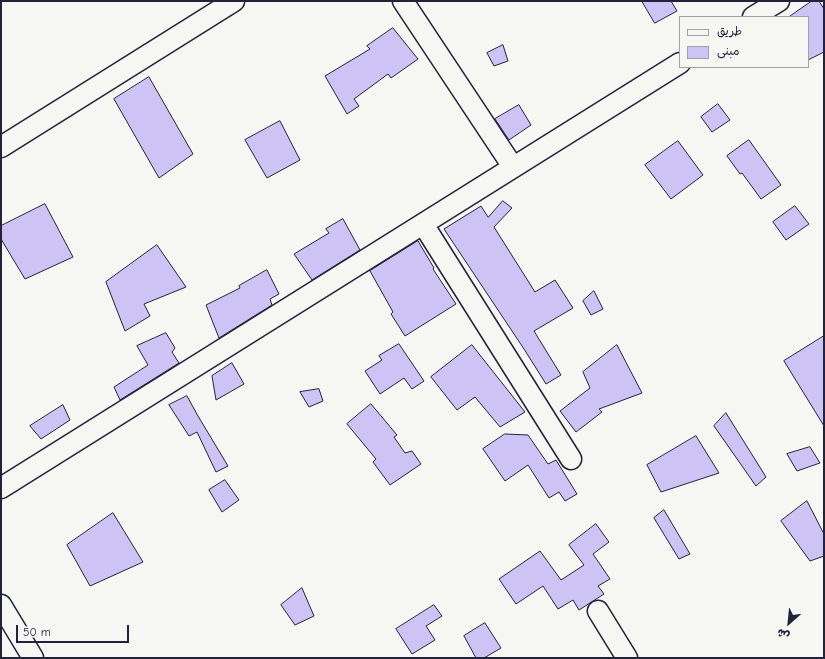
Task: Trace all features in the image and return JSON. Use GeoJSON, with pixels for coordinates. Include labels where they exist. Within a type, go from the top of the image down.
{"type":"FeatureCollection","features":[{"type":"Feature","properties":{"kind":"street"},"geometry":{"type":"LineString","coordinates":[[1,147],[234,1]]}},
{"type":"Feature","properties":{"kind":"street"},"geometry":{"type":"LineString","coordinates":[[403,1],[513,167]]}},
{"type":"Feature","properties":{"kind":"street"},"geometry":{"type":"LineString","coordinates":[[755,16],[779,1]]}},
{"type":"Feature","properties":{"kind":"street"},"geometry":{"type":"LineString","coordinates":[[1,488],[679,64]]}},
{"type":"Feature","properties":{"kind":"street"},"geometry":{"type":"LineString","coordinates":[[423,224],[571,458]]}},
{"type":"Feature","properties":{"kind":"street"},"geometry":{"type":"LineString","coordinates":[[1,605],[33,658]]}},
{"type":"Feature","properties":{"kind":"street"},"geometry":{"type":"LineString","coordinates":[[598,611],[627,658]]}},
{"type":"Feature","properties":{"kind":"building"},"geometry":{"type":"Polygon","coordinates":[[[642,1],[671,1],[677,11],[655,23],[642,1]]]}},
{"type":"Feature","properties":{"kind":"building"},"geometry":{"type":"Polygon","coordinates":[[[812,1],[819,1],[824,9],[824,52],[809,60],[809,16],[790,16],[812,1]]]}},
{"type":"Feature","properties":{"kind":"building"},"geometry":{"type":"Polygon","coordinates":[[[393,28],[418,59],[391,78],[388,74],[354,99],[359,106],[347,114],[325,76],[370,49],[367,46],[393,28]]]}},
{"type":"Feature","properties":{"kind":"building"},"geometry":{"type":"Polygon","coordinates":[[[503,45],[508,61],[494,66],[487,53],[503,45]]]}},
{"type":"Feature","properties":{"kind":"building"},"geometry":{"type":"Polygon","coordinates":[[[149,77],[193,154],[159,178],[114,99],[149,77]]]}},
{"type":"Feature","properties":{"kind":"building"},"geometry":{"type":"Polygon","coordinates":[[[718,104],[730,120],[712,132],[701,117],[718,104]]]}},
{"type":"Feature","properties":{"kind":"building"},"geometry":{"type":"Polygon","coordinates":[[[519,105],[531,125],[509,140],[495,119],[519,105]]]}},
{"type":"Feature","properties":{"kind":"building"},"geometry":{"type":"Polygon","coordinates":[[[280,121],[300,160],[267,178],[245,140],[280,121]]]}},
{"type":"Feature","properties":{"kind":"building"},"geometry":{"type":"Polygon","coordinates":[[[749,140],[781,185],[761,199],[742,173],[740,174],[727,156],[749,140]]]}},
{"type":"Feature","properties":{"kind":"building"},"geometry":{"type":"Polygon","coordinates":[[[678,141],[703,175],[671,199],[645,165],[678,141]]]}},
{"type":"Feature","properties":{"kind":"building"},"geometry":{"type":"Polygon","coordinates":[[[503,201],[512,208],[494,227],[535,292],[555,280],[573,308],[534,331],[561,375],[546,384],[444,229],[481,206],[488,217],[503,201]]]}},
{"type":"Feature","properties":{"kind":"building"},"geometry":{"type":"Polygon","coordinates":[[[45,204],[73,257],[25,279],[1,239],[1,226],[45,204]]]}},
{"type":"Feature","properties":{"kind":"building"},"geometry":{"type":"Polygon","coordinates":[[[795,206],[809,224],[786,240],[773,222],[795,206]]]}},
{"type":"Feature","properties":{"kind":"building"},"geometry":{"type":"Polygon","coordinates":[[[343,219],[360,250],[312,280],[294,254],[329,233],[326,229],[343,219]]]}},
{"type":"Feature","properties":{"kind":"building"},"geometry":{"type":"Polygon","coordinates":[[[418,241],[434,268],[433,269],[456,304],[405,336],[391,314],[393,312],[370,271],[418,241]]]}},
{"type":"Feature","properties":{"kind":"building"},"geometry":{"type":"Polygon","coordinates":[[[157,245],[186,287],[144,304],[150,316],[125,331],[106,282],[157,245]]]}},
{"type":"Feature","properties":{"kind":"building"},"geometry":{"type":"Polygon","coordinates":[[[267,270],[279,294],[270,299],[272,305],[219,338],[206,305],[240,288],[239,286],[267,270]]]}},
{"type":"Feature","properties":{"kind":"building"},"geometry":{"type":"Polygon","coordinates":[[[594,291],[603,309],[591,315],[583,301],[594,291]]]}},
{"type":"Feature","properties":{"kind":"building"},"geometry":{"type":"Polygon","coordinates":[[[166,333],[175,348],[172,352],[179,363],[120,400],[114,387],[148,365],[137,346],[166,333]]]}},
{"type":"Feature","properties":{"kind":"building"},"geometry":{"type":"Polygon","coordinates":[[[824,336],[824,426],[784,361],[824,336]]]}},
{"type":"Feature","properties":{"kind":"building"},"geometry":{"type":"Polygon","coordinates":[[[399,344],[424,381],[412,389],[404,378],[380,394],[365,371],[382,360],[379,356],[399,344]]]}},
{"type":"Feature","properties":{"kind":"building"},"geometry":{"type":"Polygon","coordinates":[[[472,345],[525,412],[500,427],[475,397],[457,410],[431,377],[472,345]]]}},
{"type":"Feature","properties":{"kind":"building"},"geometry":{"type":"Polygon","coordinates":[[[617,345],[642,393],[599,409],[602,412],[576,432],[560,411],[590,388],[583,372],[617,345]]]}},
{"type":"Feature","properties":{"kind":"building"},"geometry":{"type":"Polygon","coordinates":[[[232,363],[244,384],[216,400],[212,376],[232,363]]]}},
{"type":"Feature","properties":{"kind":"building"},"geometry":{"type":"Polygon","coordinates":[[[319,389],[323,401],[309,407],[300,392],[319,389]]]}},
{"type":"Feature","properties":{"kind":"building"},"geometry":{"type":"Polygon","coordinates":[[[187,396],[228,466],[216,472],[197,432],[189,436],[169,405],[187,396]]]}},
{"type":"Feature","properties":{"kind":"building"},"geometry":{"type":"Polygon","coordinates":[[[371,404],[397,435],[394,437],[405,453],[412,451],[421,464],[390,485],[373,462],[376,459],[347,424],[371,404]]]}},
{"type":"Feature","properties":{"kind":"building"},"geometry":{"type":"Polygon","coordinates":[[[63,405],[70,420],[41,439],[30,426],[63,405]]]}},
{"type":"Feature","properties":{"kind":"building"},"geometry":{"type":"Polygon","coordinates":[[[726,413],[766,477],[756,486],[714,426],[726,413]]]}},
{"type":"Feature","properties":{"kind":"building"},"geometry":{"type":"Polygon","coordinates":[[[505,434],[528,435],[548,464],[556,460],[577,494],[565,501],[559,492],[549,498],[528,465],[505,481],[483,449],[505,434]]]}},
{"type":"Feature","properties":{"kind":"building"},"geometry":{"type":"Polygon","coordinates":[[[696,436],[719,473],[661,492],[647,465],[696,436]]]}},
{"type":"Feature","properties":{"kind":"building"},"geometry":{"type":"Polygon","coordinates":[[[810,447],[820,463],[797,471],[787,454],[810,447]]]}},
{"type":"Feature","properties":{"kind":"building"},"geometry":{"type":"Polygon","coordinates":[[[225,480],[239,500],[222,512],[209,490],[225,480]]]}},
{"type":"Feature","properties":{"kind":"building"},"geometry":{"type":"Polygon","coordinates":[[[807,501],[824,534],[824,556],[810,561],[781,521],[807,501]]]}},
{"type":"Feature","properties":{"kind":"building"},"geometry":{"type":"Polygon","coordinates":[[[664,510],[690,554],[679,559],[654,518],[664,510]]]}},
{"type":"Feature","properties":{"kind":"building"},"geometry":{"type":"Polygon","coordinates":[[[113,513],[143,562],[90,586],[67,545],[113,513]]]}},
{"type":"Feature","properties":{"kind":"building"},"geometry":{"type":"Polygon","coordinates":[[[596,524],[609,542],[593,554],[610,579],[598,586],[604,594],[579,610],[573,600],[558,609],[543,586],[516,604],[499,579],[540,551],[561,580],[584,565],[569,545],[596,524]]]}},
{"type":"Feature","properties":{"kind":"building"},"geometry":{"type":"Polygon","coordinates":[[[302,588],[314,616],[295,625],[281,605],[302,588]]]}},
{"type":"Feature","properties":{"kind":"building"},"geometry":{"type":"Polygon","coordinates":[[[434,605],[442,616],[426,626],[435,640],[412,654],[396,629],[434,605]]]}},
{"type":"Feature","properties":{"kind":"building"},"geometry":{"type":"Polygon","coordinates":[[[485,623],[501,648],[484,658],[476,658],[464,636],[485,623]]]}}]}
